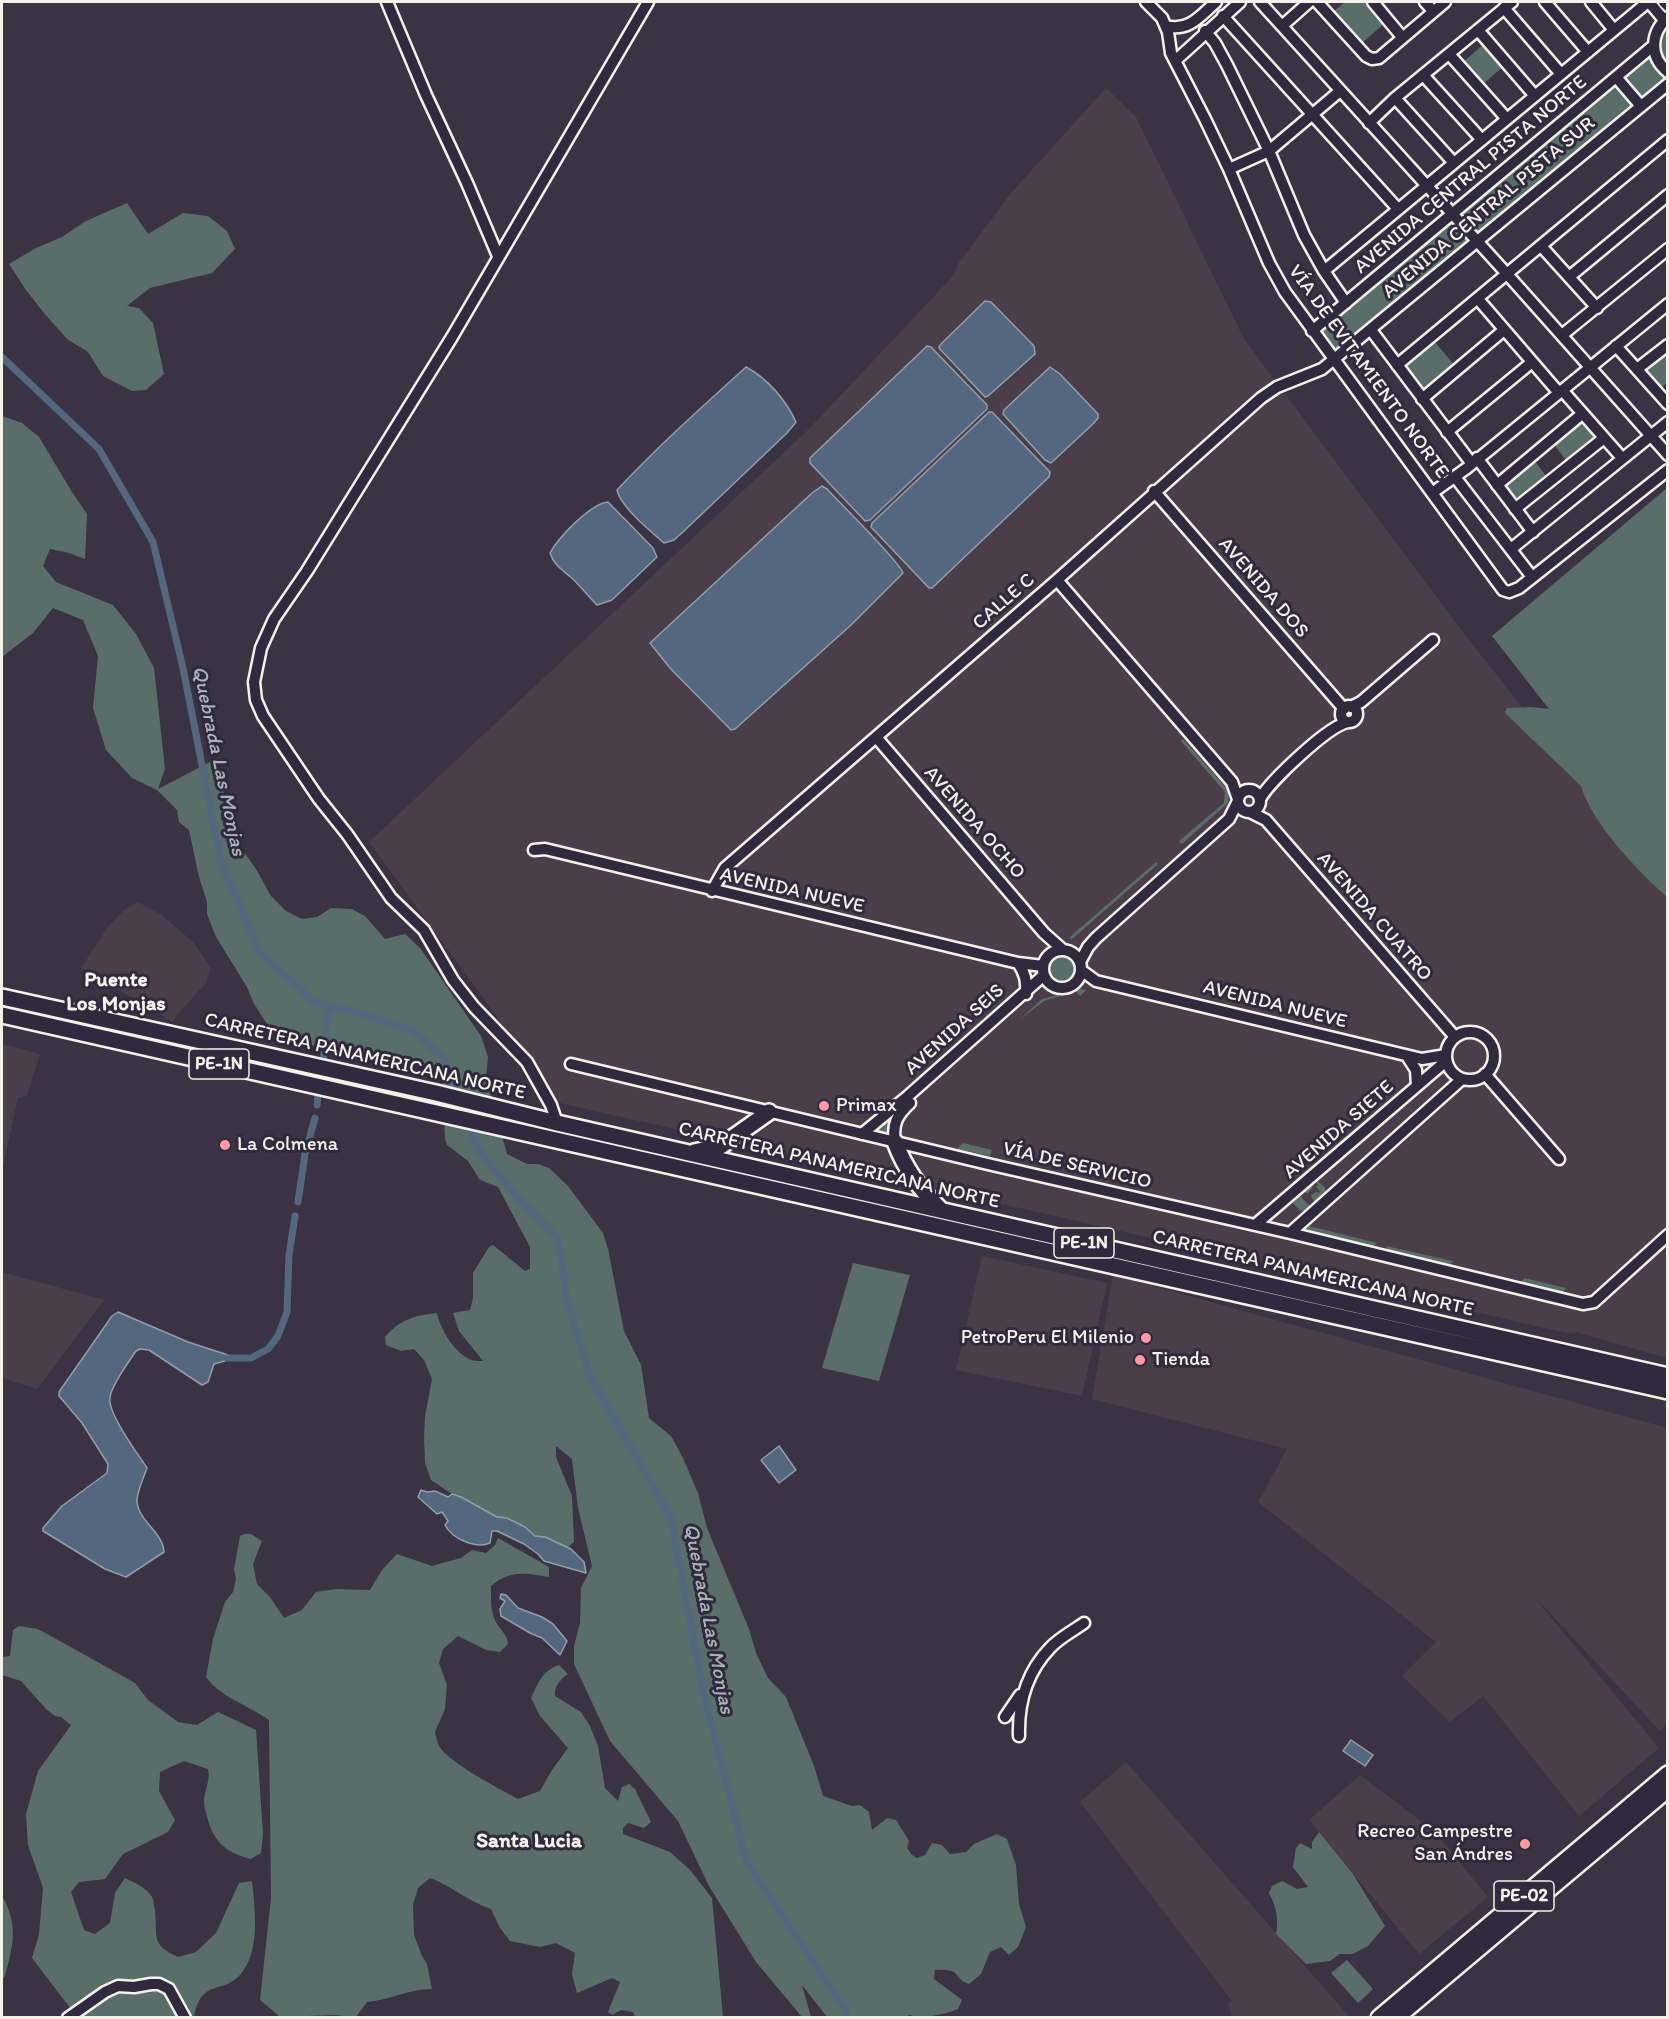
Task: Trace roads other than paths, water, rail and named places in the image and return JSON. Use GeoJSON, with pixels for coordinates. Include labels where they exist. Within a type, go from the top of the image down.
{"type":"FeatureCollection","features":[{"type":"Feature","properties":{"kind":"highway","name":"CARRETERA PANAMERICANA NORTE"},"geometry":{"type":"LineString","coordinates":[[2,997],[502,1108],[557,1123],[1034,1232],[1447,1333],[1668,1391]]}},
{"type":"Feature","properties":{"kind":"highway","name":"CARRETERA PANAMERICANA NORTE"},"geometry":{"type":"LineString","coordinates":[[2,1015],[1031,1248],[1668,1376]]}},
{"type":"Feature","properties":{"kind":"highway"},"geometry":{"type":"LineString","coordinates":[[256,1073],[272,1057]]}},
{"type":"Feature","properties":{"kind":"highway"},"geometry":{"type":"LineString","coordinates":[[690,1153],[721,1146],[770,1112]]}},
{"type":"Feature","properties":{"kind":"highway"},"geometry":{"type":"LineString","coordinates":[[895,1142],[911,1176],[940,1210]]}},
{"type":"Feature","properties":{"kind":"highway"},"geometry":{"type":"LineString","coordinates":[[1031,1248],[1034,1232]]}},
{"type":"Feature","properties":{"kind":"highway","name":"PE-02"},"geometry":{"type":"LineString","coordinates":[[1379,2018],[1668,1774]]}},
{"type":"Feature","properties":{"kind":"highway","name":"PE-02"},"geometry":{"type":"LineString","coordinates":[[1396,2018],[1668,1789]]}},
{"type":"Feature","properties":{"kind":"street"},"geometry":{"type":"LineString","coordinates":[[387,2],[498,256]]}},
{"type":"Feature","properties":{"kind":"street"},"geometry":{"type":"LineString","coordinates":[[557,1123],[551,1105],[527,1062],[474,1007],[453,980],[424,930],[392,898],[319,799],[263,716],[256,700],[254,681],[264,638],[274,619],[452,337],[648,2]]}},
{"type":"Feature","properties":{"kind":"street"},"geometry":{"type":"LineString","coordinates":[[1146,2],[1162,18],[1166,26],[1177,29],[1187,27]]}},
{"type":"Feature","properties":{"kind":"street"},"geometry":{"type":"LineString","coordinates":[[1168,46],[1177,34],[1216,2]]}},
{"type":"Feature","properties":{"kind":"street"},"geometry":{"type":"LineString","coordinates":[[1175,61],[1205,31],[1240,2]]}},
{"type":"Feature","properties":{"kind":"street"},"geometry":{"type":"LineString","coordinates":[[1260,2],[1562,335],[1668,456]]}},
{"type":"Feature","properties":{"kind":"street"},"geometry":{"type":"LineString","coordinates":[[1282,26],[1309,2]]}},
{"type":"Feature","properties":{"kind":"street"},"geometry":{"type":"LineString","coordinates":[[1317,2],[1366,56],[1372,59],[1379,58],[1445,2]]}},
{"type":"Feature","properties":{"kind":"street"},"geometry":{"type":"LineString","coordinates":[[1372,2],[1402,37]]}},
{"type":"Feature","properties":{"kind":"street"},"geometry":{"type":"LineString","coordinates":[[1425,2],[1434,11]]}},
{"type":"Feature","properties":{"kind":"street"},"geometry":{"type":"LineString","coordinates":[[1545,2],[1588,52]]}},
{"type":"Feature","properties":{"kind":"street"},"geometry":{"type":"LineString","coordinates":[[1591,2],[1614,30]]}},
{"type":"Feature","properties":{"kind":"street"},"geometry":{"type":"LineString","coordinates":[[1324,270],[1648,2],[1666,19],[1657,30],[1653,46],[1658,62],[1668,72]]}},
{"type":"Feature","properties":{"kind":"street"},"geometry":{"type":"LineString","coordinates":[[1664,2],[1668,6]]}},
{"type":"Feature","properties":{"kind":"street"},"geometry":{"type":"LineString","coordinates":[[1369,123],[1395,98],[1508,5],[1561,74]]}},
{"type":"Feature","properties":{"kind":"street"},"geometry":{"type":"LineString","coordinates":[[1223,16],[1398,209]]}},
{"type":"Feature","properties":{"kind":"street","name":"VÍA DE EVITAMIENTO NORTE"},"geometry":{"type":"LineString","coordinates":[[1166,26],[1168,46],[1229,169],[1269,263],[1285,292],[1503,590],[1509,592],[1519,588],[1532,577]]}},
{"type":"Feature","properties":{"kind":"street"},"geometry":{"type":"LineString","coordinates":[[1478,30],[1535,96]]}},
{"type":"Feature","properties":{"kind":"street"},"geometry":{"type":"LineString","coordinates":[[1205,31],[1215,43],[1227,65],[1269,151],[1294,214],[1324,270],[1346,303]]}},
{"type":"Feature","properties":{"kind":"street","name":"AVENIDA CENTRAL PISTA NORTE"},"geometry":{"type":"LineString","coordinates":[[1312,331],[1653,46]]}},
{"type":"Feature","properties":{"kind":"street"},"geometry":{"type":"LineString","coordinates":[[1449,54],[1508,119]]}},
{"type":"Feature","properties":{"kind":"street"},"geometry":{"type":"LineString","coordinates":[[1423,75],[1482,140]]}},
{"type":"Feature","properties":{"kind":"street"},"geometry":{"type":"LineString","coordinates":[[1616,77],[1640,105]]}},
{"type":"Feature","properties":{"kind":"street","name":"AVENIDA CENTRAL PISTA SUR"},"geometry":{"type":"LineString","coordinates":[[1334,360],[1668,84]]}},
{"type":"Feature","properties":{"kind":"street"},"geometry":{"type":"LineString","coordinates":[[1229,169],[1269,151],[1340,91]]}},
{"type":"Feature","properties":{"kind":"street"},"geometry":{"type":"LineString","coordinates":[[1395,98],[1454,163]]}},
{"type":"Feature","properties":{"kind":"street"},"geometry":{"type":"LineString","coordinates":[[1397,365],[1668,140]]}},
{"type":"Feature","properties":{"kind":"street"},"geometry":{"type":"LineString","coordinates":[[1569,277],[1668,195]]}},
{"type":"Feature","properties":{"kind":"street"},"geometry":{"type":"LineString","coordinates":[[1541,246],[1597,308]]}},
{"type":"Feature","properties":{"kind":"street"},"geometry":{"type":"LineString","coordinates":[[1562,335],[1668,249]]}},
{"type":"Feature","properties":{"kind":"street"},"geometry":{"type":"LineString","coordinates":[[1478,300],[1531,363],[1582,414],[1622,459]]}},
{"type":"Feature","properties":{"kind":"street"},"geometry":{"type":"LineString","coordinates":[[1432,493],[1455,477],[1668,304]]}},
{"type":"Feature","properties":{"kind":"street"},"geometry":{"type":"LineString","coordinates":[[1371,330],[1447,432],[1497,484],[1533,532]]}},
{"type":"Feature","properties":{"kind":"street"},"geometry":{"type":"LineString","coordinates":[[1422,399],[1504,330]]}},
{"type":"Feature","properties":{"kind":"street"},"geometry":{"type":"LineString","coordinates":[[1637,369],[1668,345]]}},
{"type":"Feature","properties":{"kind":"street"},"geometry":{"type":"LineString","coordinates":[[1616,346],[1668,404]]}},
{"type":"Feature","properties":{"kind":"street","name":"CALLE C"},"geometry":{"type":"LineString","coordinates":[[712,891],[725,868],[1057,580],[1154,491],[1271,390],[1322,369],[1334,360]]}},
{"type":"Feature","properties":{"kind":"street"},"geometry":{"type":"LineString","coordinates":[[1447,432],[1531,363]]}},
{"type":"Feature","properties":{"kind":"street"},"geometry":{"type":"LineString","coordinates":[[1497,484],[1582,414]]}},
{"type":"Feature","properties":{"kind":"street"},"geometry":{"type":"LineString","coordinates":[[1511,549],[1668,422]]}},
{"type":"Feature","properties":{"kind":"street"},"geometry":{"type":"LineString","coordinates":[[1515,509],[1604,438]]}},
{"type":"Feature","properties":{"kind":"street"},"geometry":{"type":"LineString","coordinates":[[1455,477],[1532,577],[1668,470]]}},
{"type":"Feature","properties":{"kind":"street","name":"AVENIDA DOS"},"geometry":{"type":"LineString","coordinates":[[1154,491],[1349,713]]}},
{"type":"Feature","properties":{"kind":"street"},"geometry":{"type":"LineString","coordinates":[[1044,933],[1045,970],[1051,985],[1063,988],[1076,982],[1088,947],[1096,938],[1229,819],[1257,808],[1255,796],[1233,782],[1057,580]]}},
{"type":"Feature","properties":{"kind":"street"},"geometry":{"type":"LineString","coordinates":[[1255,796],[1433,640]]}},
{"type":"Feature","properties":{"kind":"street","name":"AVENIDA OCHO"},"geometry":{"type":"LineString","coordinates":[[876,737],[1044,933],[1065,949]]}},
{"type":"Feature","properties":{"kind":"street"},"geometry":{"type":"LineString","coordinates":[[1233,782],[1241,809],[1249,812]]}},
{"type":"Feature","properties":{"kind":"street"},"geometry":{"type":"LineString","coordinates":[[1229,819],[1242,793],[1255,796]]}},
{"type":"Feature","properties":{"kind":"street","name":"AVENIDA CUATRO"},"geometry":{"type":"LineString","coordinates":[[1255,796],[1266,820],[1455,1038]]}},
{"type":"Feature","properties":{"kind":"street","name":"AVENIDA CUATRO"},"geometry":{"type":"LineString","coordinates":[[1249,812],[1266,820]]}},
{"type":"Feature","properties":{"kind":"street","name":"AVENIDA NUEVE"},"geometry":{"type":"LineString","coordinates":[[534,850],[545,849],[1045,970]]}},
{"type":"Feature","properties":{"kind":"street"},"geometry":{"type":"LineString","coordinates":[[1045,970],[1050,953],[1082,945],[1096,938]]}},
{"type":"Feature","properties":{"kind":"street"},"geometry":{"type":"LineString","coordinates":[[1065,949],[1073,952],[1081,966]]}},
{"type":"Feature","properties":{"kind":"street"},"geometry":{"type":"LineString","coordinates":[[1018,963],[1024,972],[1026,995]]}},
{"type":"Feature","properties":{"kind":"street","name":"AVENIDA NUEVE"},"geometry":{"type":"LineString","coordinates":[[1081,966],[1096,981]]}},
{"type":"Feature","properties":{"kind":"street","name":"AVENIDA SEIS"},"geometry":{"type":"LineString","coordinates":[[895,1142],[894,1128],[900,1113],[1026,995],[1045,970]]}},
{"type":"Feature","properties":{"kind":"street","name":"AVENIDA NUEVE"},"geometry":{"type":"LineString","coordinates":[[1076,982],[1096,981],[1407,1056],[1422,1059],[1446,1058]]}},
{"type":"Feature","properties":{"kind":"street","name":"AVENIDA SEIS"},"geometry":{"type":"LineString","coordinates":[[862,1134],[1026,995]]}},
{"type":"Feature","properties":{"kind":"street"},"geometry":{"type":"LineString","coordinates":[[1473,1033],[1488,1041],[1494,1058],[1485,1074],[1474,1080],[1462,1079],[1452,1072],[1446,1058],[1449,1046],[1455,1038],[1460,1034],[1473,1033]]}},
{"type":"Feature","properties":{"kind":"street"},"geometry":{"type":"LineString","coordinates":[[1407,1056],[1416,1070],[1417,1086]]}},
{"type":"Feature","properties":{"kind":"street","name":"AVENIDA SIETE"},"geometry":{"type":"LineString","coordinates":[[1255,1225],[1417,1086],[1446,1058]]}},
{"type":"Feature","properties":{"kind":"street","name":"VÍA DE SERVICIO"},"geometry":{"type":"LineString","coordinates":[[571,1064],[1290,1233],[1574,1303],[1588,1305],[1594,1302],[1668,1235]]}},
{"type":"Feature","properties":{"kind":"street"},"geometry":{"type":"LineString","coordinates":[[1485,1074],[1559,1159]]}},
{"type":"Feature","properties":{"kind":"street"},"geometry":{"type":"LineString","coordinates":[[1290,1233],[1462,1079]]}},
{"type":"Feature","properties":{"kind":"street"},"geometry":{"type":"LineString","coordinates":[[1005,1717],[1049,1649],[1084,1623]]}},
{"type":"Feature","properties":{"kind":"street"},"geometry":{"type":"LineString","coordinates":[[1019,1736],[1020,1708],[1025,1687]]}},
{"type":"Feature","properties":{"kind":"street"},"geometry":{"type":"LineString","coordinates":[[68,2018],[105,1992],[118,1986],[159,1984],[169,1989],[174,1995],[185,2018]]}},
{"type":"Feature","properties":{"kind":"water"},"geometry":{"type":"Polygon","coordinates":[[[985,301],[991,302],[1034,346],[1035,354],[985,397],[939,348],[985,301]]]}},
{"type":"Feature","properties":{"kind":"water"},"geometry":{"type":"Polygon","coordinates":[[[927,346],[931,347],[987,405],[987,409],[870,520],[865,521],[810,463],[810,458],[927,346]]]}},
{"type":"Feature","properties":{"kind":"water"},"geometry":{"type":"Polygon","coordinates":[[[746,367],[775,390],[796,422],[684,531],[674,540],[664,543],[630,511],[617,490],[664,442],[746,367]]]}},
{"type":"Feature","properties":{"kind":"water"},"geometry":{"type":"Polygon","coordinates":[[[1050,367],[1060,374],[1098,414],[1094,423],[1051,463],[1045,460],[1003,414],[1004,410],[1050,367]]]}},
{"type":"Feature","properties":{"kind":"water"},"geometry":{"type":"Polygon","coordinates":[[[989,412],[992,412],[1050,472],[1049,477],[932,588],[929,588],[871,527],[872,523],[989,412]]]}},
{"type":"Feature","properties":{"kind":"water"},"geometry":{"type":"Polygon","coordinates":[[[822,486],[881,545],[903,573],[851,625],[735,729],[731,730],[670,668],[650,643],[822,486]]]}},
{"type":"Feature","properties":{"kind":"water"},"geometry":{"type":"Polygon","coordinates":[[[608,502],[653,548],[657,557],[612,600],[597,605],[557,565],[550,553],[567,531],[584,515],[608,502]]]}},
{"type":"Feature","properties":{"kind":"water"},"geometry":{"type":"Polygon","coordinates":[[[118,1312],[188,1342],[228,1355],[225,1361],[214,1364],[208,1382],[202,1385],[149,1350],[140,1349],[136,1351],[114,1386],[110,1397],[113,1413],[147,1468],[138,1493],[138,1508],[160,1538],[164,1552],[126,1577],[105,1569],[43,1531],[43,1528],[62,1506],[107,1473],[108,1464],[82,1423],[59,1396],[59,1392],[112,1316],[118,1312]]]}},
{"type":"Feature","properties":{"kind":"water"},"geometry":{"type":"Polygon","coordinates":[[[779,1446],[796,1470],[779,1483],[761,1460],[779,1446]]]}},
{"type":"Feature","properties":{"kind":"water"},"geometry":{"type":"Polygon","coordinates":[[[421,1490],[435,1491],[448,1497],[452,1494],[461,1497],[497,1517],[507,1518],[525,1527],[535,1536],[545,1537],[571,1549],[584,1562],[586,1573],[544,1561],[524,1544],[497,1531],[492,1531],[490,1543],[478,1545],[465,1542],[448,1530],[445,1525],[448,1521],[442,1512],[437,1514],[418,1497],[421,1490]]]}},
{"type":"Feature","properties":{"kind":"water"},"geometry":{"type":"Polygon","coordinates":[[[501,1594],[506,1595],[518,1608],[553,1624],[567,1641],[560,1655],[542,1638],[501,1616],[500,1609],[505,1601],[500,1598],[501,1594]]]}},
{"type":"Feature","properties":{"kind":"water"},"geometry":{"type":"Polygon","coordinates":[[[1351,1740],[1373,1755],[1365,1766],[1343,1751],[1351,1740]]]}},
{"type":"Feature","properties":{"kind":"waterway","name":"Quebrada Las Monjas"},"geometry":{"type":"LineString","coordinates":[[2,357],[99,449],[153,542],[183,668],[221,862],[259,951],[314,1002],[373,1017],[414,1031],[444,1059],[478,1149],[516,1196],[558,1239],[568,1305],[590,1376],[671,1518],[704,1696],[746,1861],[846,2011],[847,2018]]}},
{"type":"Feature","properties":{"kind":"waterway"},"geometry":{"type":"LineString","coordinates":[[323,1062],[329,1006]]}},
{"type":"Feature","properties":{"kind":"waterway"},"geometry":{"type":"LineString","coordinates":[[317,1105],[318,1094]]}},
{"type":"Feature","properties":{"kind":"waterway"},"geometry":{"type":"LineString","coordinates":[[298,1202],[305,1154],[315,1118]]}},
{"type":"Feature","properties":{"kind":"waterway"},"geometry":{"type":"LineString","coordinates":[[227,1358],[251,1358],[268,1349],[278,1336],[287,1312],[289,1255],[295,1216]]}},
{"type":"Feature","properties":{"kind":"place","name":"Primax"},"geometry":{"type":"Point","coordinates":[824,1106]}},
{"type":"Feature","properties":{"kind":"place","name":"La Colmena"},"geometry":{"type":"Point","coordinates":[225,1145]}},
{"type":"Feature","properties":{"kind":"place","name":"PetroPeru El Milenio"},"geometry":{"type":"Point","coordinates":[1146,1338]}},
{"type":"Feature","properties":{"kind":"place","name":"Tienda"},"geometry":{"type":"Point","coordinates":[1140,1360]}},
{"type":"Feature","properties":{"kind":"place","name":"Recreo Campestre San Ándres"},"geometry":{"type":"Point","coordinates":[1525,1844]}},
{"type":"Feature","properties":{"kind":"district","name":"Puente Los Monjas"},"geometry":{"type":"Point","coordinates":[116,993]}},
{"type":"Feature","properties":{"kind":"district","name":"Santa Lucia"},"geometry":{"type":"Point","coordinates":[529,1842]}}]}
